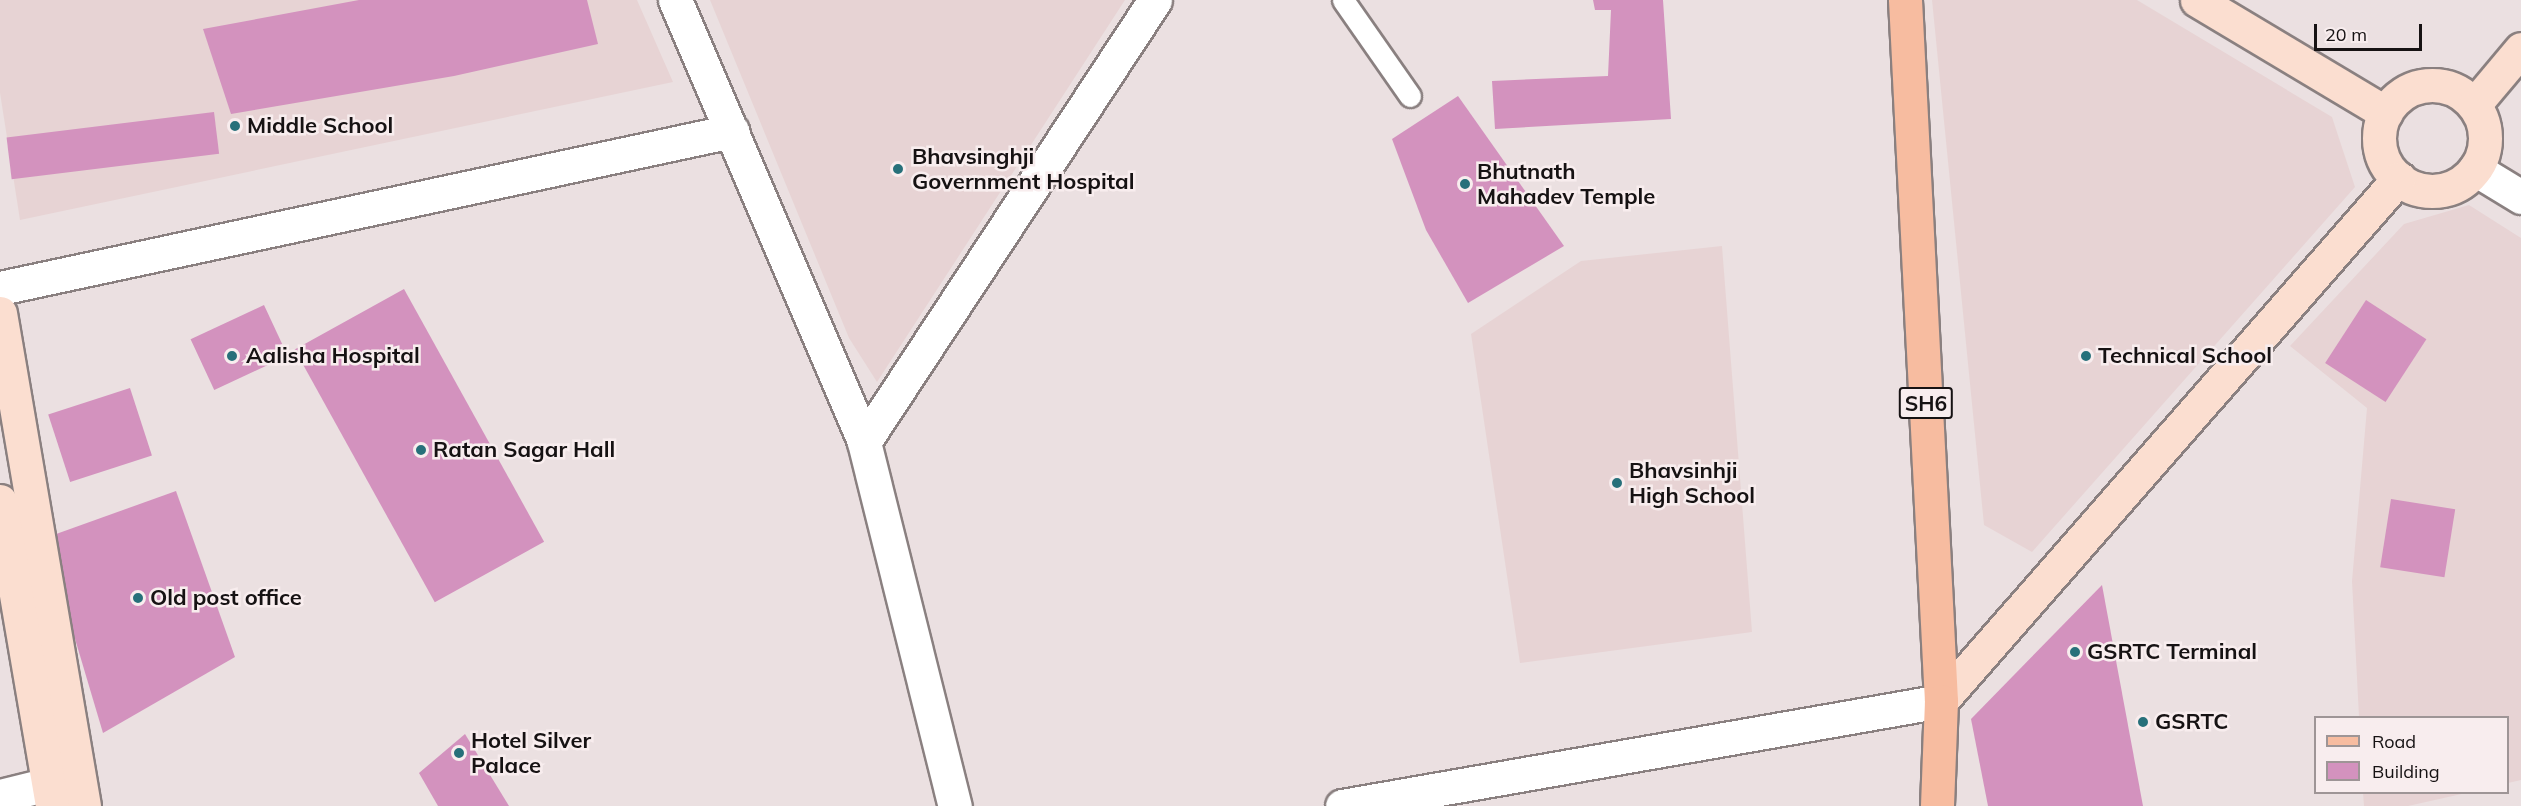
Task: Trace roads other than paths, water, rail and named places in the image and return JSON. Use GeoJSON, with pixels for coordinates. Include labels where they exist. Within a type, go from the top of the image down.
{"type":"FeatureCollection","features":[{"type":"Feature","properties":{"kind":"main road","name":"SH6"},"geometry":{"type":"LineString","coordinates":[[1905,0],[1941,701],[1936,806]]}},
{"type":"Feature","properties":{"kind":"street"},"geometry":{"type":"LineString","coordinates":[[675,0],[864,442],[955,806]]}},
{"type":"Feature","properties":{"kind":"street"},"geometry":{"type":"LineString","coordinates":[[864,442],[1155,0]]}},
{"type":"Feature","properties":{"kind":"street"},"geometry":{"type":"LineString","coordinates":[[2197,0],[2386,113]]}},
{"type":"Feature","properties":{"kind":"street"},"geometry":{"type":"LineString","coordinates":[[2474,105],[2521,49]]}},
{"type":"Feature","properties":{"kind":"street"},"geometry":{"type":"LineString","coordinates":[[2427,85],[2453,90],[2474,105],[2482,120],[2485,137],[2483,154],[2475,169],[2455,185],[2430,191],[2414,187],[2399,178],[2387,165],[2381,148],[2380,130],[2386,113],[2403,94],[2427,85]]}},
{"type":"Feature","properties":{"kind":"street"},"geometry":{"type":"LineString","coordinates":[[0,288],[732,131]]}},
{"type":"Feature","properties":{"kind":"street"},"geometry":{"type":"LineString","coordinates":[[2475,169],[2521,198]]}},
{"type":"Feature","properties":{"kind":"street"},"geometry":{"type":"LineString","coordinates":[[1342,806],[1941,701],[2399,178]]}},
{"type":"Feature","properties":{"kind":"street"},"geometry":{"type":"LineString","coordinates":[[0,313],[84,806]]}},
{"type":"Feature","properties":{"kind":"street"},"geometry":{"type":"LineString","coordinates":[[0,501],[50,795],[0,796]]}},
{"type":"Feature","properties":{"kind":"lane"},"geometry":{"type":"LineString","coordinates":[[1343,0],[1410,96]]}},
{"type":"Feature","properties":{"kind":"place","name":"Middle School"},"geometry":{"type":"Point","coordinates":[235,126]}},
{"type":"Feature","properties":{"kind":"place","name":"Bhavsinghji Government Hospital"},"geometry":{"type":"Point","coordinates":[898,169]}},
{"type":"Feature","properties":{"kind":"place","name":"Bhutnath Mahadev Temple"},"geometry":{"type":"Point","coordinates":[1465,184]}},
{"type":"Feature","properties":{"kind":"place","name":"Aalisha Hospital"},"geometry":{"type":"Point","coordinates":[232,356]}},
{"type":"Feature","properties":{"kind":"place","name":"Technical School"},"geometry":{"type":"Point","coordinates":[2086,356]}},
{"type":"Feature","properties":{"kind":"place","name":"Ratan Sagar Hall"},"geometry":{"type":"Point","coordinates":[421,450]}},
{"type":"Feature","properties":{"kind":"place","name":"Bhavsinhji High School"},"geometry":{"type":"Point","coordinates":[1617,483]}},
{"type":"Feature","properties":{"kind":"place","name":"Old post office"},"geometry":{"type":"Point","coordinates":[138,598]}},
{"type":"Feature","properties":{"kind":"place","name":"GSRTC Terminal"},"geometry":{"type":"Point","coordinates":[2075,652]}},
{"type":"Feature","properties":{"kind":"place","name":"GSRTC"},"geometry":{"type":"Point","coordinates":[2143,722]}},
{"type":"Feature","properties":{"kind":"place","name":"Hotel Silver Palace"},"geometry":{"type":"Point","coordinates":[459,753]}}]}
